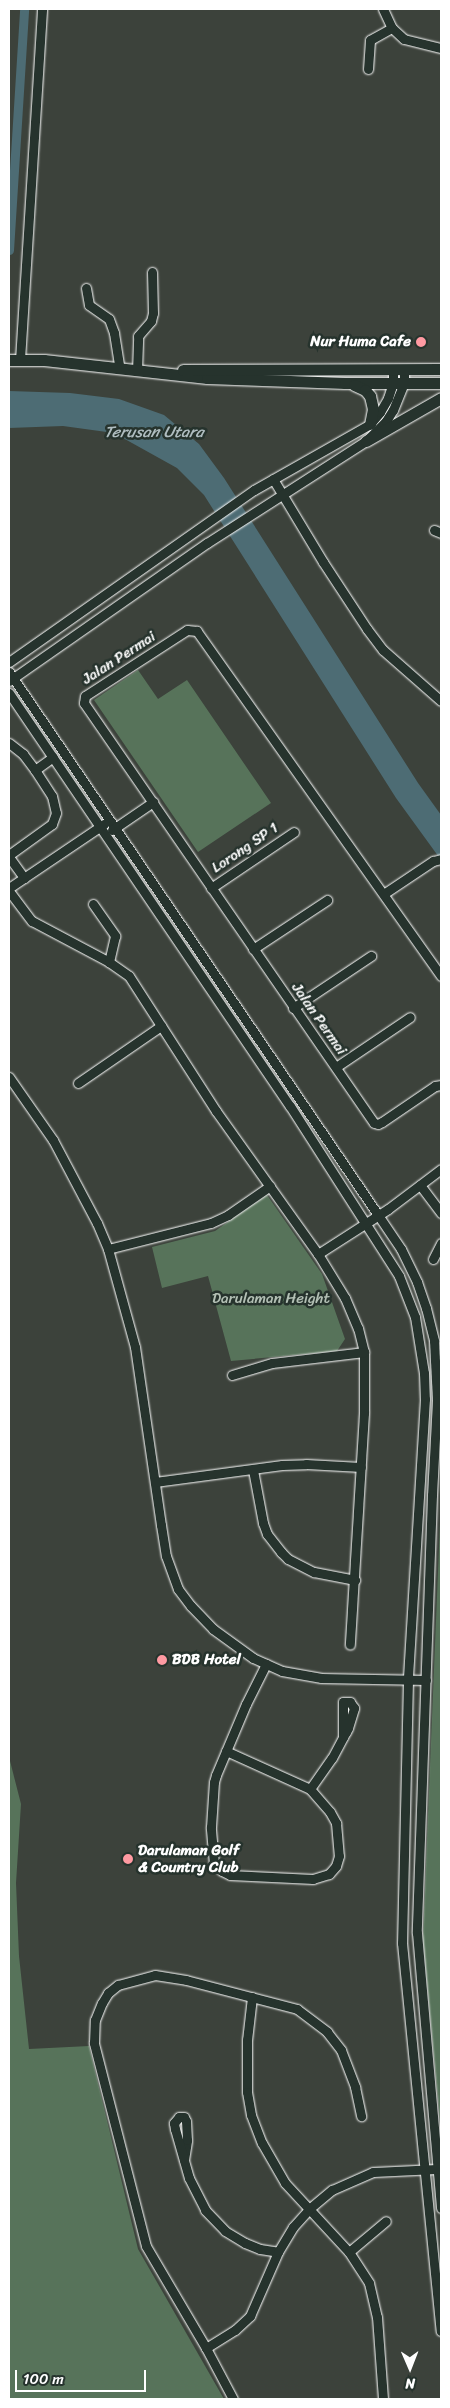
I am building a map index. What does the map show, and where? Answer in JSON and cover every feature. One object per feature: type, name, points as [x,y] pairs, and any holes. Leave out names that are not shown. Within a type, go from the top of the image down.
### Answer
[{"type":"main road","points":[[15,360],[44,360],[207,378],[345,383],[441,383]]},
{"type":"main road","points":[[150,372],[208,368],[441,369]]},
{"type":"main road","points":[[345,383],[358,386],[370,396],[373,409],[370,424]]},
{"type":"main road","points":[[366,441],[441,398]]},
{"type":"street","points":[[15,360],[42,9]]},
{"type":"street","points":[[384,9],[392,28],[404,39],[441,48]]},
{"type":"street","points":[[368,69],[370,40],[392,28]]},
{"type":"street","points":[[136,371],[138,336],[151,321],[153,313],[152,272]]},
{"type":"street","points":[[86,288],[89,306],[109,319],[114,332],[120,369]]},
{"type":"street","points":[[399,369],[399,383],[394,410],[366,441],[207,542],[10,677],[113,823],[401,1250],[417,1282],[434,1341],[437,1400],[416,1933],[441,2208]]},
{"type":"street","points":[[9,662],[254,490],[370,424],[399,383]]},
{"type":"street","points":[[273,479],[341,592],[367,629],[383,650],[441,701]]},
{"type":"street","name":"Jalan Permai","points":[[441,976],[385,893],[197,631],[193,629],[187,630],[83,700],[293,1008],[374,1123],[382,1122],[435,1086],[441,1085]]},
{"type":"street","points":[[9,693],[290,1106],[398,1276],[411,1309],[420,1345],[425,1400],[408,1680],[402,1943],[423,2170],[441,2331]]},
{"type":"street","points":[[9,706],[22,712]]},
{"type":"street","points":[[9,743],[23,754],[56,804],[54,819],[45,830],[9,856],[24,878]]},
{"type":"street","points":[[35,770],[53,757]]},
{"type":"street","points":[[153,802],[113,823],[10,887],[32,922],[109,962],[129,976],[216,1110],[318,1254],[345,1298],[358,1328],[364,1352],[364,1405],[350,1645]]},
{"type":"street","name":"Lorong SP 1","points":[[211,888],[294,832]]},
{"type":"street","points":[[385,893],[439,859]]},
{"type":"street","points":[[254,949],[327,900]]},
{"type":"street","points":[[93,904],[115,936],[109,962]]},
{"type":"street","points":[[293,1008],[371,956]]},
{"type":"street","points":[[336,1067],[410,1017]]},
{"type":"street","points":[[78,1083],[161,1026]]},
{"type":"street","points":[[9,1077],[53,1140],[94,1216],[108,1249],[135,1347],[166,1556],[178,1589],[214,1630],[253,1658],[266,1664],[301,1676],[426,1680]]},
{"type":"street","points":[[318,1254],[420,1186],[441,1169]]},
{"type":"street","points":[[108,1249],[211,1223],[228,1216],[270,1186]]},
{"type":"street","points":[[420,1186],[441,1212]]},
{"type":"street","points":[[433,1259],[441,1243]]},
{"type":"street","points":[[232,1375],[272,1363],[364,1352]]},
{"type":"street","points":[[155,1482],[306,1464],[361,1467]]},
{"type":"street","points":[[253,1470],[263,1523],[268,1534],[281,1552],[288,1559],[314,1572],[354,1580]]},
{"type":"street","points":[[226,1752],[310,1789],[330,1812],[336,1823],[339,1856],[336,1866],[329,1874],[312,1879],[225,1874],[214,1864],[211,1827],[214,1782],[226,1752],[246,1704],[266,1664]]},
{"type":"street","points":[[310,1789],[343,1738]]},
{"type":"street","points":[[233,2399],[206,2348],[146,2246],[94,2043],[95,2020],[102,2003],[112,1989],[118,1985],[148,1976],[178,1978],[297,2009],[327,2032],[341,2050],[361,2116]]},
{"type":"street","points":[[252,1997],[247,2040],[247,2092],[251,2114],[277,2171],[294,2194],[349,2252],[364,2272],[373,2296],[380,2344],[383,2399]]},
{"type":"street","points":[[184,2160],[199,2202],[220,2226],[253,2247],[278,2252]]},
{"type":"street","points":[[206,2348],[235,2330],[250,2316],[278,2252],[298,2220],[332,2190],[365,2174],[383,2170],[437,2168]]},
{"type":"street","points":[[349,2252],[386,2222]]},
{"type":"green space","points":[[138,670],[158,699],[187,680],[271,803],[198,852],[94,700]]},
{"type":"green space","name":"Darulaman Height","points":[[267,1195],[322,1274],[345,1339],[337,1351],[231,1361],[208,1276],[162,1288],[152,1247],[215,1231]]},
{"type":"green space","points":[[441,1498],[441,2132],[423,1939]]},
{"type":"green space","points":[[9,1757],[21,1804],[16,1883],[19,1956],[29,2049],[89,2046],[138,2249],[224,2399],[9,2399]]},
{"type":"water","name":"Terusan Utara","points":[[9,391],[70,393],[119,399],[164,415],[199,444],[224,478],[418,783],[441,815],[441,860],[396,798],[204,495],[177,468],[114,433],[63,426],[9,428]]},
{"type":"waterway","points":[[9,250],[24,9]]},
{"type":"place","name":"Nur Huma Cafe","points":[[421,342]]},
{"type":"place","name":"BDB Hotel","points":[[162,1660]]},
{"type":"place","name":"Darulaman Golf & Country Club","points":[[128,1859]]}]
